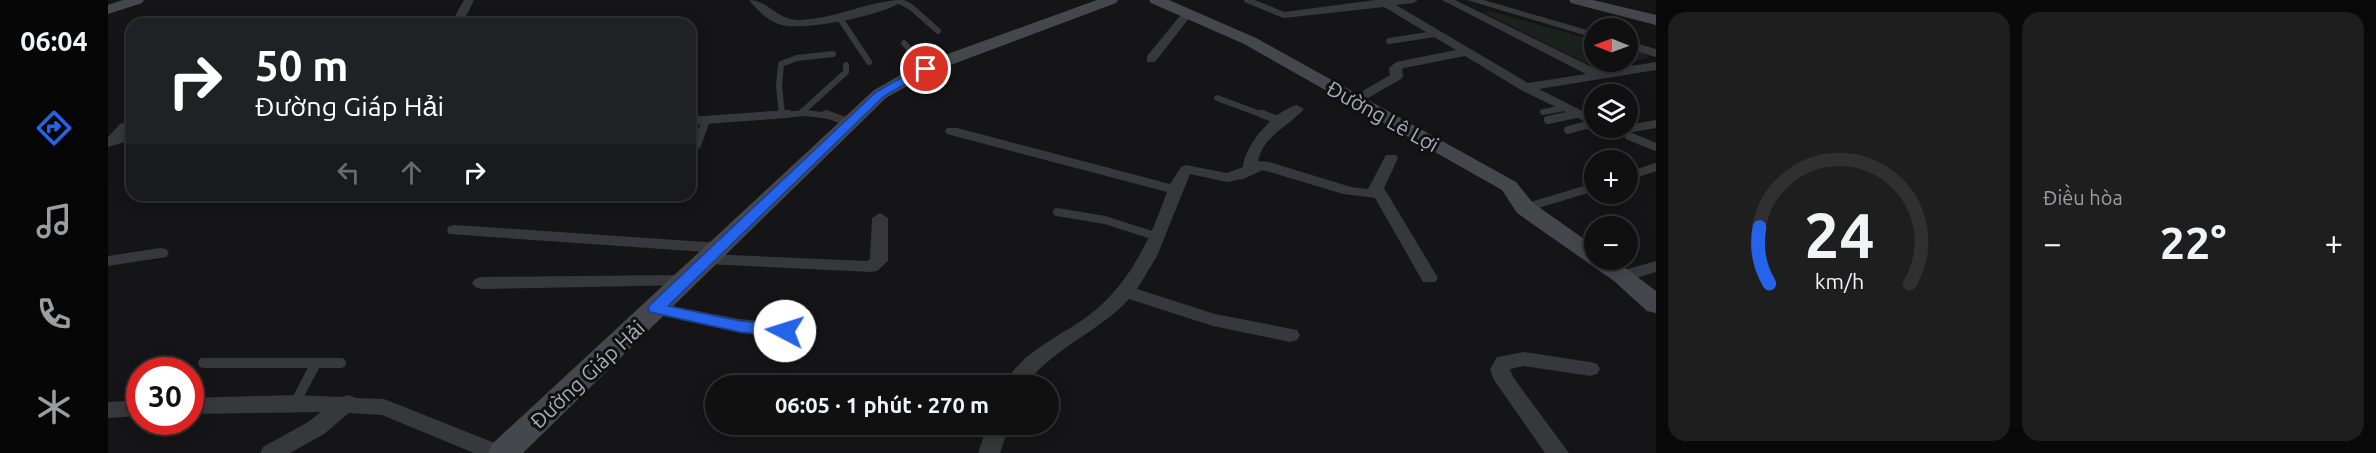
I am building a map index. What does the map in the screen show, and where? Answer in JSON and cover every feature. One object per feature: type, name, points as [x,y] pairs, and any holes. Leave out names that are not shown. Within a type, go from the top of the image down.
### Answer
[{"type":"street","points":[[108,3],[117,0]]},
{"type":"street","points":[[108,10],[138,0]]},
{"type":"street","points":[[460,18],[469,0]]},
{"type":"street","points":[[754,0],[772,16],[789,23],[839,18],[899,0]]},
{"type":"street","name":"Đường Giáp Hải","points":[[503,453],[880,94],[926,69],[1111,0]]},
{"type":"street","name":"Đường Lê Lợi","points":[[1158,0],[1250,41],[1509,186],[1525,208],[1584,249]]},
{"type":"street","points":[[1284,15],[1413,0]]},
{"type":"street","points":[[1447,0],[1596,74]]},
{"type":"street","points":[[1472,0],[1584,32]]},
{"type":"street","points":[[1576,0],[1656,20]]},
{"type":"street","points":[[1382,2],[1526,87],[1584,117]]},
{"type":"street","points":[[1151,59],[1188,13]]},
{"type":"street","points":[[1638,48],[1656,53]]},
{"type":"street","points":[[1356,100],[1397,76],[1395,68],[1400,65],[1465,52]]},
{"type":"street","points":[[1526,87],[1596,74],[1652,69]]},
{"type":"street","points":[[1250,168],[1256,145],[1281,121],[1297,110]]},
{"type":"street","points":[[1638,126],[1656,124]]},
{"type":"street","points":[[112,140],[126,126]]},
{"type":"street","points":[[952,131],[1176,190]]},
{"type":"street","points":[[1021,375],[1049,347],[1095,320],[1127,292],[1159,238],[1176,190],[1186,170],[1230,177],[1258,165],[1271,166],[1363,194],[1373,194],[1391,158]]},
{"type":"street","points":[[1377,189],[1429,278]]},
{"type":"street","points":[[455,230],[871,267],[879,261],[880,218]]},
{"type":"street","points":[[108,261],[160,253]]},
{"type":"street","points":[[1623,276],[1656,266]]},
{"type":"street","points":[[1614,270],[1656,305]]},
{"type":"street","points":[[481,283],[684,281]]},
{"type":"street","points":[[1127,292],[1212,320],[1290,334]]},
{"type":"street","points":[[656,309],[740,326],[803,332]]},
{"type":"street","points":[[1558,453],[1504,380],[1500,369],[1504,362],[1524,359],[1590,369]]},
{"type":"street","points":[[277,451],[316,428],[348,403]]},
{"type":"street","points":[[204,406],[348,403],[384,407],[497,453]]},
{"type":"street","points":[[108,410],[126,409]]},
{"type":"street","points":[[988,453],[995,435]]},
{"type":"lane","points":[[899,0],[911,7],[938,31]]},
{"type":"lane","points":[[1246,0],[1284,15]]},
{"type":"lane","points":[[839,18],[869,62]]},
{"type":"lane","points":[[1389,41],[1436,34]]},
{"type":"lane","points":[[904,43],[926,69]]},
{"type":"lane","points":[[782,114],[779,86],[782,64],[796,58],[833,54]]},
{"type":"lane","points":[[800,113],[846,72],[846,65]]},
{"type":"lane","points":[[1217,98],[1281,121]]},
{"type":"lane","points":[[1543,112],[1570,111]]},
{"type":"lane","points":[[1548,120],[1570,111]]},
{"type":"lane","points":[[696,121],[800,113],[825,114],[851,123]]},
{"type":"lane","points":[[697,145],[706,120]]},
{"type":"lane","points":[[1568,130],[1584,125]]},
{"type":"lane","points":[[1634,138],[1656,147]]},
{"type":"lane","points":[[1638,172],[1656,166]]},
{"type":"lane","points":[[1525,208],[1584,190]]},
{"type":"lane","points":[[1057,212],[1105,220],[1159,238]]},
{"type":"lane","points":[[204,363],[341,363]]},
{"type":"lane","points":[[295,403],[316,363]]},
{"type":"shaded area","points":[[1490,11],[1584,37],[1584,62],[1485,13]]},
{"type":"shaded area","points":[[1638,52],[1643,53],[1649,58],[1638,60]]},
{"type":"route","points":[[785,331],[698,319],[656,309],[880,94],[926,69]]}]
